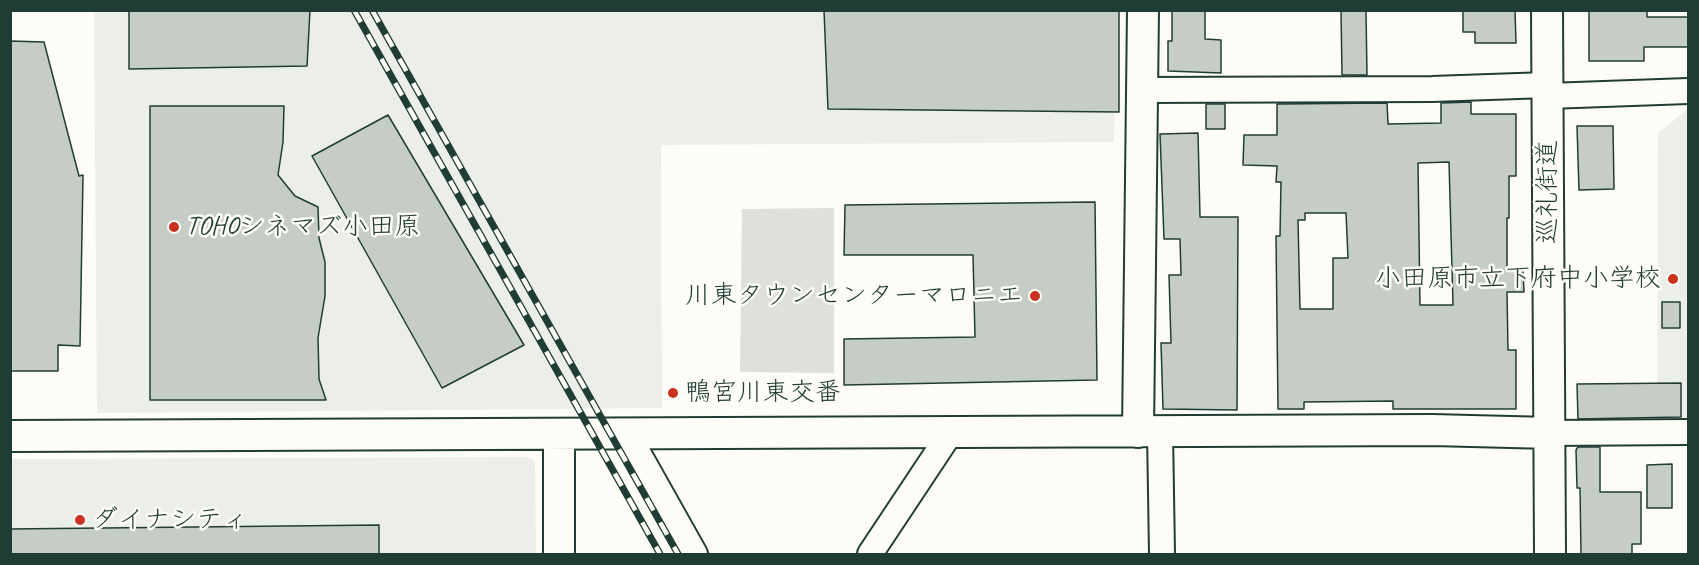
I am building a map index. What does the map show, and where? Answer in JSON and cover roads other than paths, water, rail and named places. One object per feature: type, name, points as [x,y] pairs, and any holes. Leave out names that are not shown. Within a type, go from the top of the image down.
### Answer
[{"type":"street","points":[[1143,10],[1142,90],[1149,432],[1162,555]]},
{"type":"street","name":"巡礼街道","points":[[1547,10],[1551,555]]},
{"type":"street","points":[[1142,90],[1689,91]]},
{"type":"street","points":[[10,436],[1432,430],[1550,433],[1689,432]]},
{"type":"street","points":[[870,555],[951,432]]},
{"type":"street","points":[[559,434],[559,555]]},
{"type":"street","points":[[627,434],[695,555]]},
{"type":"railway","points":[[354,10],[660,554]]},
{"type":"railway","points":[[372,10],[678,554]]},
{"type":"place","name":"TOHOシネマズ小田原","points":[[174,227]]},
{"type":"place","name":"小田原市立下府中小学校","points":[[1673,279]]},
{"type":"place","name":"川東タウンセンターマロニエ","points":[[1035,296]]},
{"type":"place","name":"鴨宮川東交番","points":[[673,393]]},
{"type":"place","name":"ダイナシティ","points":[[80,520]]}]
